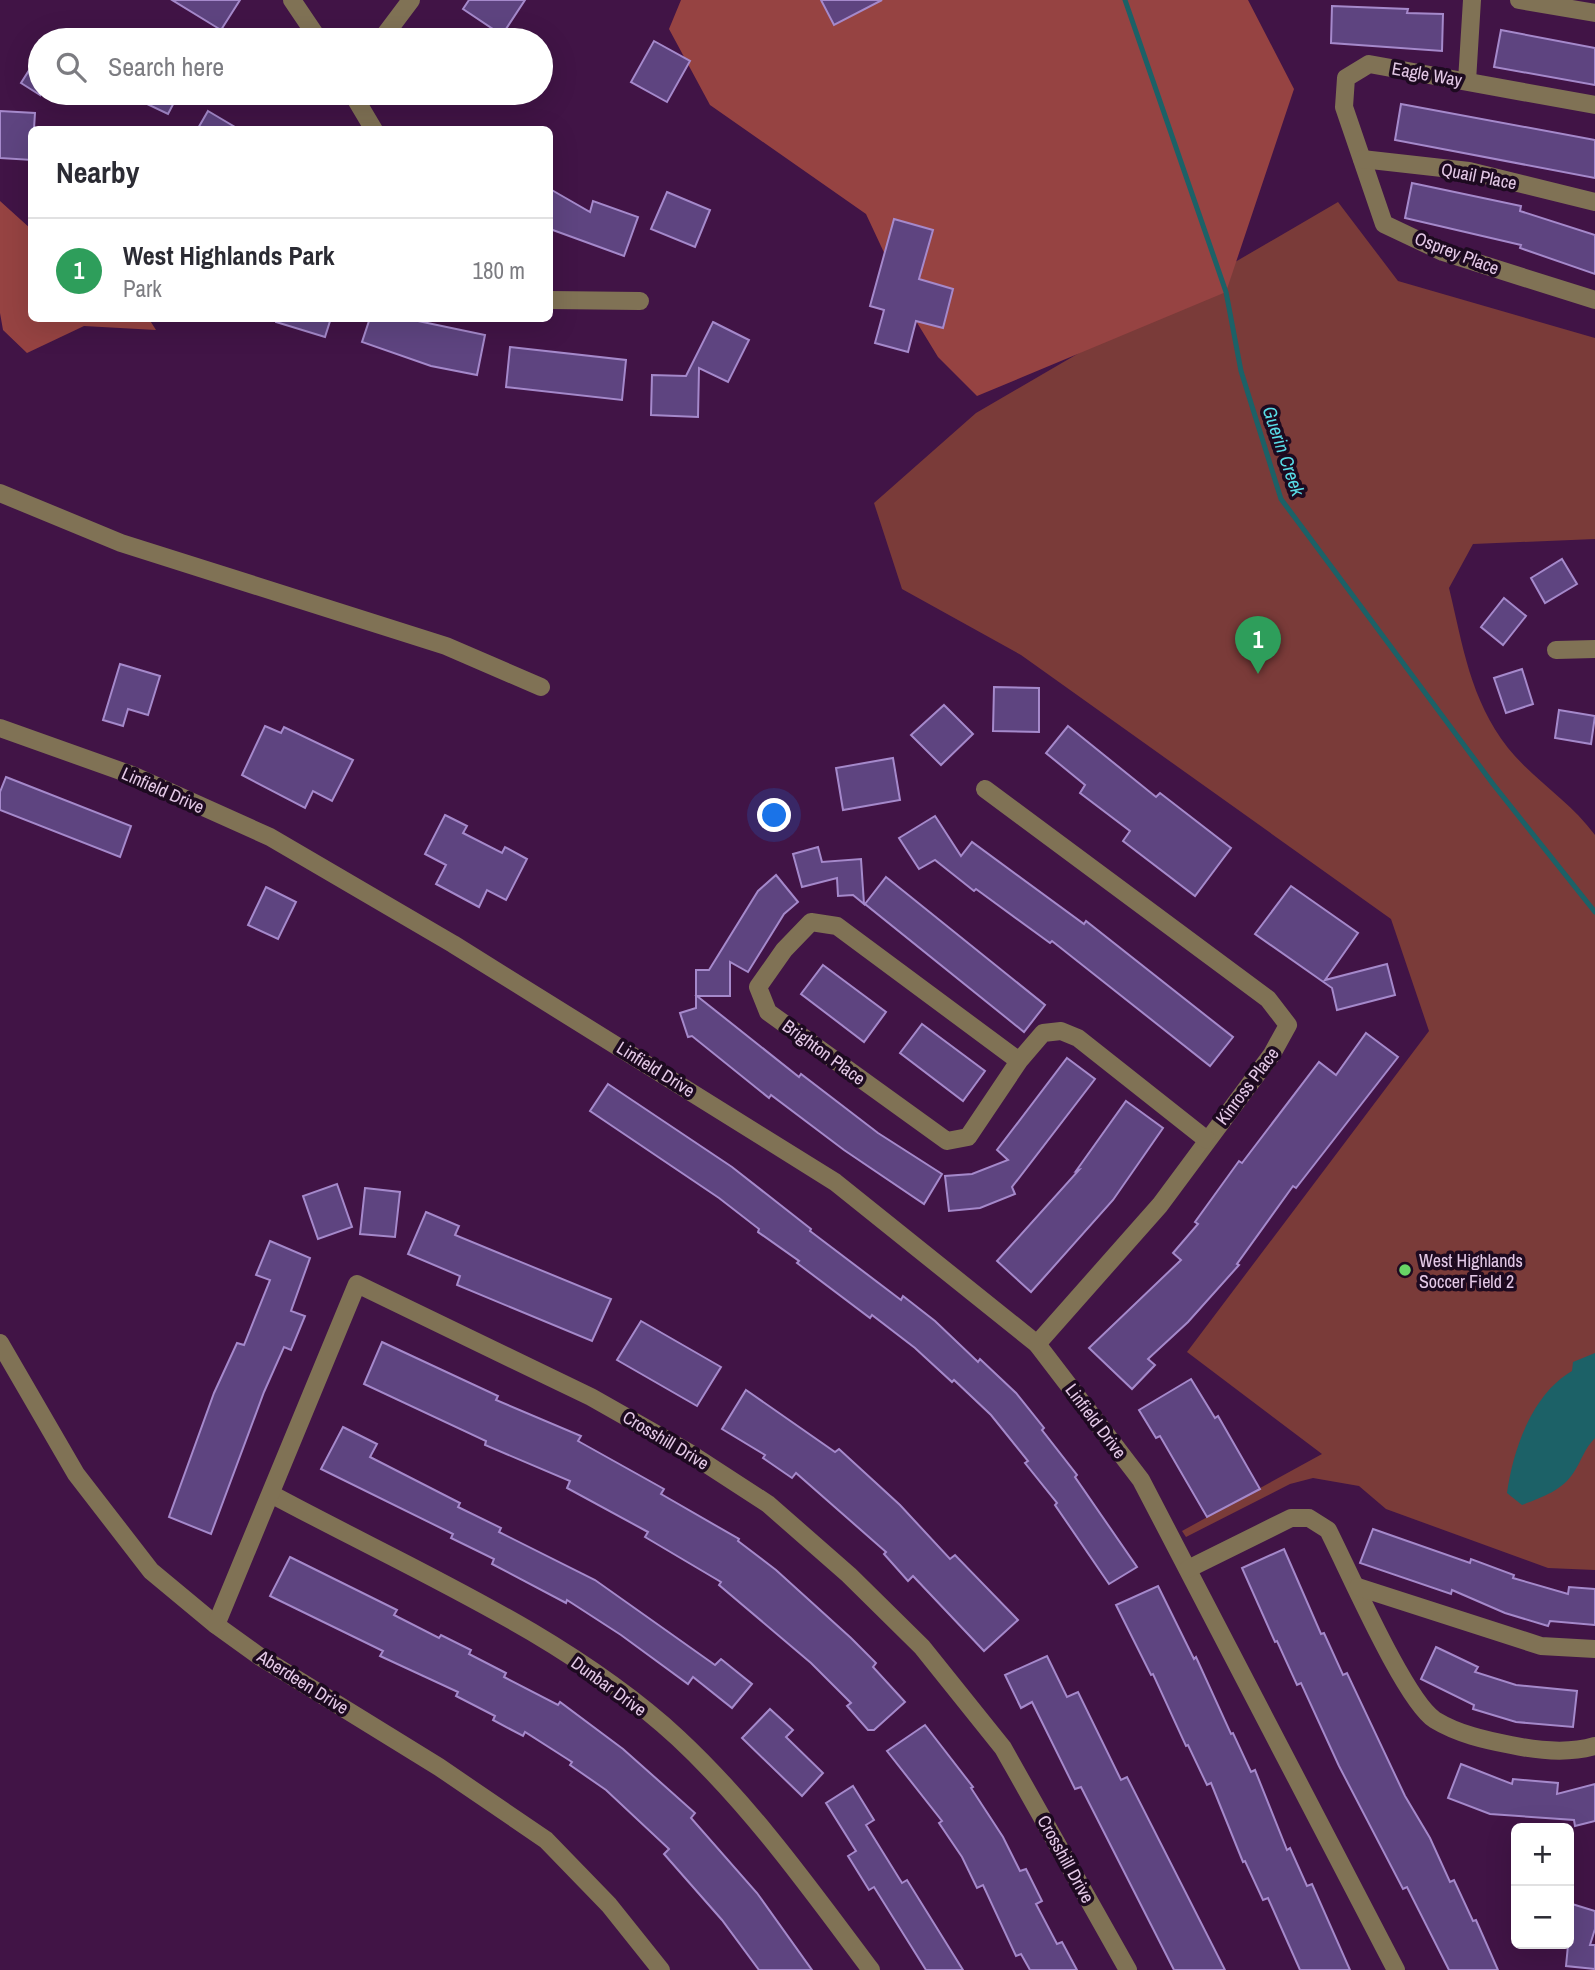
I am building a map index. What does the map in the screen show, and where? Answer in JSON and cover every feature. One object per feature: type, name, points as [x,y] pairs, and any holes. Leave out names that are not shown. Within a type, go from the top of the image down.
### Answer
[{"type":"street","points":[[292,0],[311,28]]},
{"type":"street","points":[[391,28],[411,0]]},
{"type":"street","points":[[1467,81],[1472,0]]},
{"type":"street","points":[[1519,0],[1595,13]]},
{"type":"street","name":"Eagle Way","points":[[1362,159],[1345,107],[1346,78],[1369,64],[1595,105]]},
{"type":"street","points":[[359,105],[372,126]]},
{"type":"street","name":"Quail Place","points":[[1362,159],[1469,171],[1595,202]]},
{"type":"street","name":"Osprey Place","points":[[1362,159],[1384,224],[1443,252],[1595,300]]},
{"type":"street","points":[[553,300],[640,301]]},
{"type":"street","points":[[0,493],[121,543],[446,646],[541,687]]},
{"type":"street","points":[[1556,650],[1595,649]]},
{"type":"street","name":"Linfield Drive","points":[[0,728],[132,775],[270,837],[453,944],[835,1182],[1037,1344],[1141,1480],[1396,1970]]},
{"type":"street","name":"Kinross Place","points":[[985,789],[1268,999],[1288,1025],[1272,1054],[1160,1205],[1037,1344]]},
{"type":"street","name":"Brighton Place","points":[[1019,1062],[837,926],[811,922],[784,950],[758,987],[768,1012],[947,1141],[968,1137],[1019,1062],[1043,1033],[1062,1031],[1207,1140]]},
{"type":"street","name":"Crosshill Drive","points":[[216,1625],[357,1284],[591,1397],[688,1452],[768,1504],[849,1575],[922,1647],[1003,1748],[1128,1970]]},
{"type":"street","name":"Aberdeen Drive","points":[[0,1343],[76,1475],[151,1570],[216,1625],[439,1767],[546,1840],[608,1905],[661,1970]]},
{"type":"street","name":"Dunbar Drive","points":[[271,1494],[542,1639],[610,1683],[679,1739],[776,1844],[871,1970]]},
{"type":"street","points":[[1188,1569],[1291,1518],[1309,1518],[1328,1530],[1406,1688],[1433,1719],[1476,1738],[1528,1749],[1576,1752],[1595,1746]]},
{"type":"street","points":[[1358,1587],[1541,1646],[1595,1649]]},
{"type":"shaded area","points":[[681,0],[1248,0],[1294,89],[1226,292],[977,396],[938,357],[916,321],[866,214],[710,105],[669,29]]},
{"type":"shaded area","points":[[0,201],[28,226],[28,322],[151,322],[156,330],[84,326],[27,353],[3,330],[0,313]]},
{"type":"shaded area","points":[[1338,202],[1398,281],[1595,338],[1595,539],[1473,544],[1449,588],[1476,691],[1495,729],[1518,760],[1575,812],[1595,835],[1595,1570],[1548,1568],[1386,1509],[1359,1486],[1313,1478],[1290,1484],[1186,1537],[1182,1531],[1322,1454],[1187,1352],[1429,1031],[1391,919],[1021,655],[902,589],[874,503],[976,413]]},
{"type":"shaded area","points":[[1595,1353],[1595,1438],[1564,1484],[1551,1493],[1522,1505],[1507,1493],[1514,1459],[1535,1408],[1558,1381],[1572,1371],[1573,1362]]},
{"type":"building","points":[[172,0],[240,0],[222,28],[218,28]]},
{"type":"building","points":[[469,0],[525,0],[507,28],[492,28],[463,9]]},
{"type":"building","points":[[821,0],[882,0],[834,25]]},
{"type":"building","points":[[1332,6],[1408,9],[1407,13],[1443,14],[1442,51],[1331,43]]},
{"type":"building","points":[[1501,30],[1595,48],[1595,85],[1494,67]]},
{"type":"building","points":[[654,41],[690,61],[667,102],[631,82]]},
{"type":"building","points":[[28,72],[28,87],[21,83]]},
{"type":"building","points":[[1401,104],[1595,140],[1595,178],[1395,140]]},
{"type":"building","points":[[149,105],[173,105],[168,114]]},
{"type":"building","points":[[0,111],[35,113],[34,126],[28,126],[28,160],[0,158]]},
{"type":"building","points":[[208,111],[233,126],[199,126]]},
{"type":"building","points":[[1412,183],[1521,206],[1520,211],[1595,235],[1595,274],[1520,248],[1521,245],[1405,218]]},
{"type":"building","points":[[553,191],[590,212],[593,201],[638,217],[624,256],[553,230]]},
{"type":"building","points":[[667,192],[710,210],[695,247],[651,229]]},
{"type":"building","points":[[894,219],[933,230],[919,279],[953,289],[943,328],[916,321],[908,352],[875,343],[884,310],[870,306]]},
{"type":"building","points":[[276,322],[330,322],[325,337]]},
{"type":"building","points":[[369,322],[423,322],[485,335],[477,375],[431,366],[362,342]]},
{"type":"building","points":[[713,322],[749,340],[728,382],[699,368],[698,417],[651,415],[652,375],[686,376]]},
{"type":"building","points":[[510,347],[626,360],[622,400],[506,387]]},
{"type":"building","points":[[1562,559],[1577,584],[1545,603],[1531,578]]},
{"type":"building","points":[[1504,598],[1526,616],[1503,645],[1481,627]]},
{"type":"building","points":[[120,664],[160,676],[148,715],[128,709],[123,726],[103,720]]},
{"type":"building","points":[[1522,669],[1533,704],[1506,713],[1494,678]]},
{"type":"building","points":[[994,687],[1039,688],[1039,732],[993,731]]},
{"type":"building","points":[[944,705],[973,734],[941,765],[911,735]]},
{"type":"building","points":[[1559,710],[1595,716],[1591,744],[1555,738]]},
{"type":"building","points":[[265,726],[281,733],[284,727],[353,760],[332,801],[313,791],[305,808],[242,775]]},
{"type":"building","points":[[1068,726],[1156,797],[1160,793],[1231,848],[1195,896],[1123,841],[1130,831],[1080,793],[1085,785],[1046,753]]},
{"type":"building","points":[[893,758],[900,800],[843,810],[836,768]]},
{"type":"building","points":[[6,777],[131,826],[120,857],[0,810],[0,792]]},
{"type":"building","points":[[445,815],[467,826],[463,833],[502,853],[505,847],[527,859],[506,900],[487,890],[479,907],[436,884],[446,865],[425,854]]},
{"type":"building","points":[[935,816],[961,856],[972,842],[1084,924],[1086,921],[1233,1037],[1210,1066],[1052,941],[1050,943],[976,889],[974,891],[935,860],[919,869],[899,838]]},
{"type":"building","points":[[818,847],[822,862],[861,859],[864,904],[853,895],[838,896],[837,878],[802,887],[793,854]]},
{"type":"building","points":[[776,875],[798,902],[784,914],[748,972],[730,962],[730,996],[697,996],[799,1077],[801,1074],[878,1133],[942,1174],[924,1204],[844,1150],[771,1095],[769,1098],[692,1036],[688,1037],[680,1013],[696,1008],[696,970],[709,970],[758,891]]},
{"type":"building","points":[[886,877],[1045,1005],[1024,1032],[865,904]]},
{"type":"building","points":[[1291,886],[1358,933],[1325,980],[1387,964],[1395,995],[1337,1010],[1332,988],[1255,934]]},
{"type":"building","points":[[266,887],[296,902],[278,939],[248,925]]},
{"type":"building","points":[[823,965],[886,1012],[864,1042],[801,994]]},
{"type":"building","points":[[922,1024],[985,1071],[963,1101],[900,1053]]},
{"type":"building","points":[[1366,1033],[1398,1057],[1296,1188],[1293,1186],[1237,1264],[1239,1265],[1188,1322],[1148,1359],[1155,1365],[1132,1389],[1089,1348],[1181,1260],[1173,1253],[1198,1224],[1195,1222],[1239,1161],[1242,1163],[1319,1062],[1336,1075]]},
{"type":"building","points":[[1067,1058],[1095,1079],[1012,1187],[1015,1194],[980,1208],[949,1211],[945,1176],[972,1174],[1008,1160],[997,1150]]},
{"type":"building","points":[[608,1084],[732,1167],[811,1229],[810,1231],[901,1300],[903,1296],[935,1321],[978,1362],[980,1359],[1016,1393],[1044,1428],[1042,1430],[1077,1475],[1075,1477],[1137,1567],[1109,1584],[1055,1505],[1057,1503],[1025,1463],[1028,1461],[991,1415],[954,1380],[952,1382],[915,1348],[872,1315],[870,1318],[797,1263],[799,1261],[758,1232],[759,1229],[719,1198],[590,1111]]},
{"type":"building","points":[[1126,1101],[1163,1128],[1113,1200],[1031,1292],[997,1261],[1079,1170],[1076,1171]]},
{"type":"building","points":[[337,1184],[352,1227],[318,1239],[303,1196]]},
{"type":"building","points":[[365,1188],[400,1192],[395,1237],[360,1234]]},
{"type":"building","points":[[426,1212],[459,1226],[455,1235],[611,1299],[592,1341],[457,1285],[460,1276],[408,1254]]},
{"type":"building","points":[[270,1241],[310,1258],[291,1311],[305,1316],[291,1350],[284,1347],[264,1392],[211,1534],[169,1517],[214,1393],[237,1343],[244,1345],[270,1280],[256,1275]]},
{"type":"building","points":[[641,1321],[721,1367],[697,1406],[617,1360]]},
{"type":"building","points":[[382,1342],[498,1396],[496,1400],[581,1436],[578,1441],[664,1489],[661,1494],[739,1539],[738,1541],[776,1570],[851,1638],[876,1663],[873,1667],[905,1702],[874,1730],[868,1730],[847,1706],[851,1703],[811,1663],[719,1585],[721,1582],[645,1537],[648,1532],[567,1488],[570,1481],[485,1445],[486,1441],[364,1384]]},
{"type":"building","points":[[1191,1379],[1215,1418],[1218,1416],[1260,1489],[1207,1517],[1160,1436],[1156,1438],[1139,1410]]},
{"type":"building","points":[[746,1390],[835,1452],[839,1449],[900,1505],[950,1559],[955,1555],[1018,1620],[984,1651],[913,1576],[908,1581],[884,1554],[886,1552],[796,1473],[792,1478],[763,1458],[765,1455],[722,1429]]},
{"type":"building","points":[[343,1427],[377,1444],[370,1457],[460,1503],[458,1507],[501,1528],[499,1532],[595,1580],[715,1665],[721,1659],[752,1684],[732,1708],[693,1677],[688,1684],[567,1600],[566,1603],[492,1564],[494,1559],[451,1538],[453,1534],[321,1469]]},
{"type":"building","points":[[1373,1529],[1470,1563],[1471,1559],[1514,1575],[1513,1578],[1568,1594],[1569,1587],[1595,1589],[1595,1625],[1550,1621],[1548,1626],[1505,1613],[1452,1590],[1451,1594],[1360,1563]]},
{"type":"building","points":[[1284,1549],[1321,1634],[1324,1633],[1343,1675],[1347,1673],[1405,1796],[1430,1838],[1450,1882],[1454,1880],[1473,1921],[1476,1920],[1498,1970],[1449,1970],[1407,1887],[1403,1889],[1339,1766],[1301,1683],[1297,1685],[1277,1641],[1275,1642],[1242,1568]]},
{"type":"building","points":[[290,1557],[397,1610],[394,1615],[439,1638],[441,1635],[471,1650],[469,1654],[506,1673],[504,1677],[558,1705],[560,1702],[623,1749],[695,1813],[691,1818],[757,1893],[812,1970],[759,1970],[722,1920],[664,1854],[669,1849],[606,1790],[570,1765],[572,1762],[525,1732],[523,1736],[493,1720],[495,1716],[456,1696],[458,1692],[380,1656],[383,1651],[270,1596]]},
{"type":"building","points":[[1158,1586],[1194,1659],[1196,1657],[1251,1772],[1255,1770],[1287,1850],[1290,1848],[1307,1886],[1312,1884],[1350,1970],[1300,1970],[1268,1898],[1263,1900],[1245,1861],[1243,1862],[1211,1783],[1207,1785],[1188,1745],[1186,1746],[1153,1674],[1151,1675],[1116,1605]]},
{"type":"building","points":[[1436,1647],[1478,1667],[1475,1672],[1516,1685],[1577,1691],[1573,1727],[1516,1722],[1473,1709],[1474,1705],[1421,1679]]},
{"type":"building","points":[[1047,1656],[1067,1697],[1078,1692],[1121,1780],[1127,1777],[1225,1970],[1174,1970],[1081,1787],[1075,1789],[1032,1702],[1021,1708],[1005,1675]]},
{"type":"building","points":[[770,1709],[793,1730],[786,1737],[823,1773],[802,1796],[742,1738]]},
{"type":"building","points":[[925,1725],[973,1787],[971,1788],[1003,1837],[1020,1871],[1026,1869],[1042,1901],[1036,1904],[1057,1944],[1062,1942],[1077,1970],[1030,1970],[1021,1954],[1016,1956],[983,1885],[977,1888],[962,1857],[939,1823],[942,1821],[887,1751]]},
{"type":"building","points":[[1461,1764],[1512,1784],[1513,1779],[1558,1783],[1557,1794],[1595,1784],[1595,1821],[1575,1826],[1574,1820],[1490,1814],[1448,1798]]},
{"type":"building","points":[[853,1786],[874,1820],[866,1825],[902,1883],[907,1880],[963,1970],[926,1970],[874,1887],[869,1890],[848,1856],[856,1851],[826,1803]]},
{"type":"building","points":[[1574,1905],[1595,1911],[1595,1929],[1590,1945],[1595,1945],[1595,1969],[1566,1966],[1568,1949],[1574,1949]]},
{"type":"waterway","name":"Guerin Creek","points":[[1125,0],[1226,292],[1241,371],[1281,499],[1493,784],[1595,912]]},
{"type":"place","name":"West Highlands Park","points":[[1258,674]]},
{"type":"place","name":"West Highlands Soccer Field 2","points":[[1405,1270]]}]
